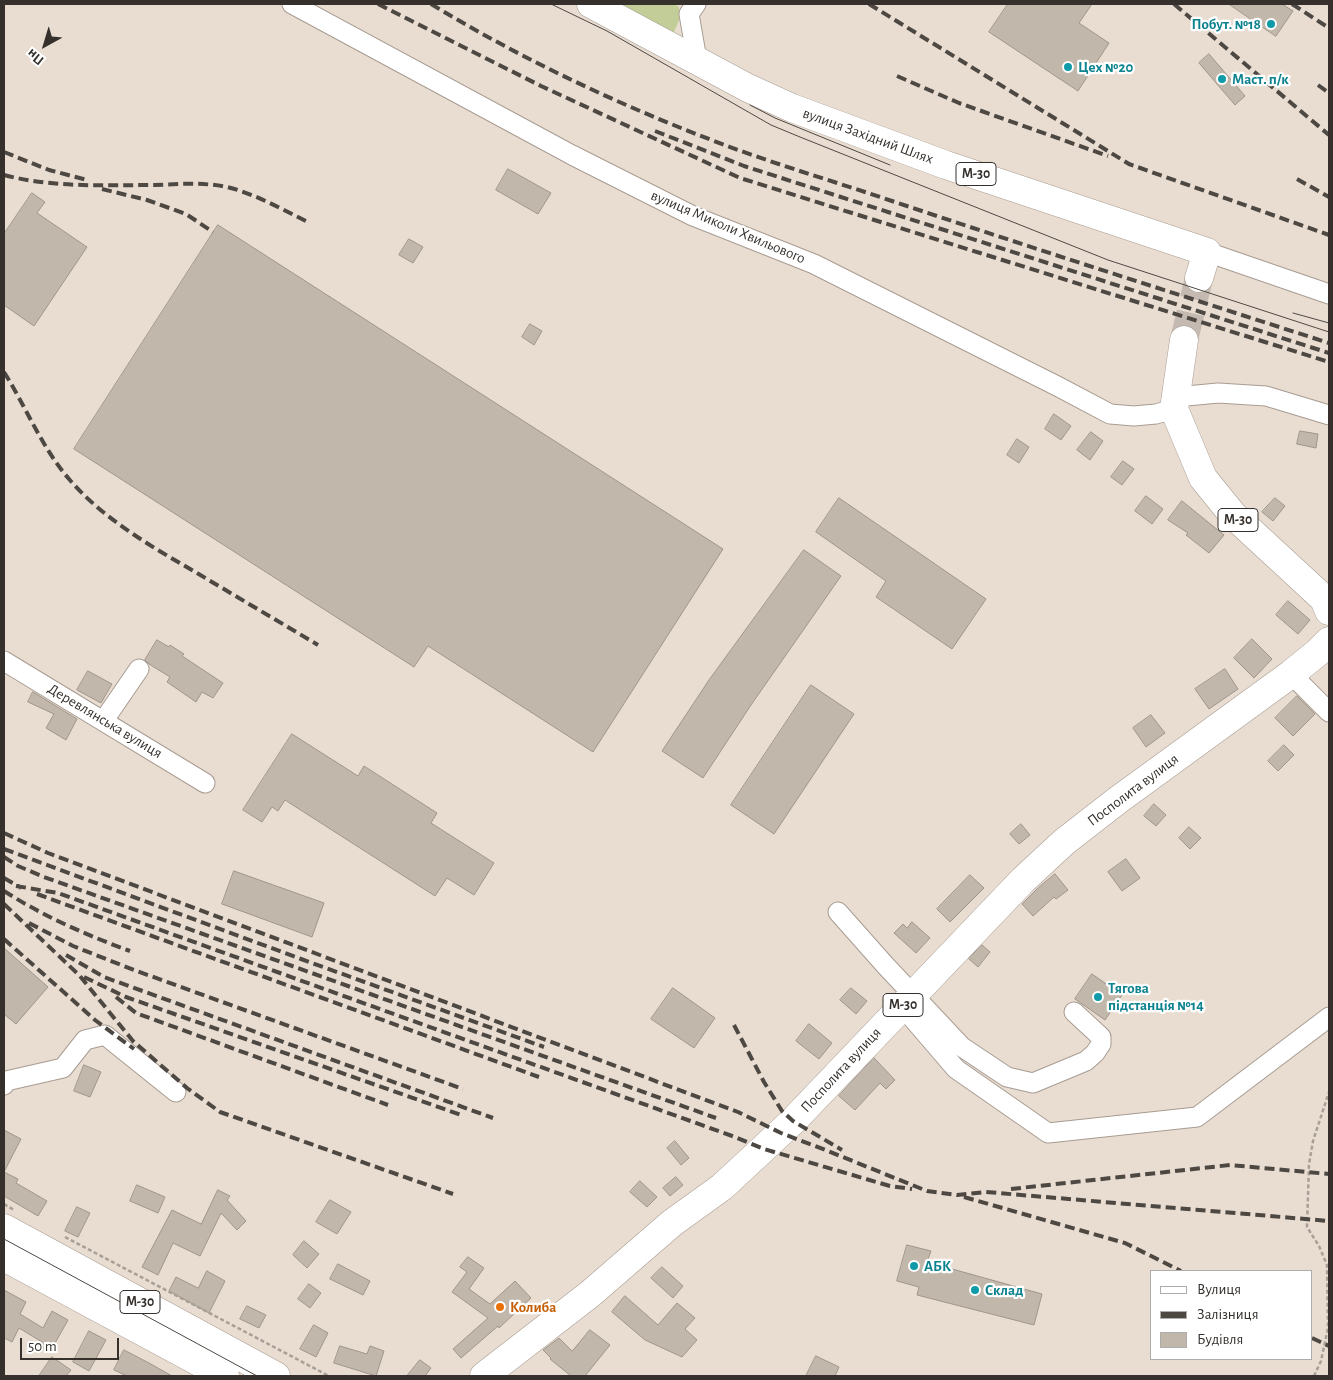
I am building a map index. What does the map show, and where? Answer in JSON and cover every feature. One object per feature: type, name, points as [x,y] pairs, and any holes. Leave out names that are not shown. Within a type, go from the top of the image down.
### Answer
[{"type":"highway","name":"вулиця Західний Шлях","points":[[591,4],[748,88],[792,108],[946,164],[1207,252]]},
{"type":"highway","points":[[1199,278],[1207,252]]},
{"type":"highway","points":[[1175,403],[1184,340]]},
{"type":"highway","name":"М-30","points":[[1175,403],[1203,478],[1233,515],[1324,599],[1329,611]]},
{"type":"highway","name":"Посполита вулиця","points":[[484,1376],[590,1294],[672,1224],[750,1162],[793,1121],[1023,880],[1064,842],[1118,800],[1291,674],[1329,641]]},
{"type":"highway","name":"М-30","points":[[13,1221],[276,1376]]},
{"type":"highway","name":"М-30","points":[[4,1257],[224,1376]]},
{"type":"street","name":"вулиця Миколи Хвильового","points":[[292,4],[581,160],[693,216],[814,264],[1110,414],[1134,416],[1156,414],[1175,403],[1218,393],[1266,396],[1329,415]]},
{"type":"street","points":[[696,4],[689,14],[697,60]]},
{"type":"street","name":"вулиця Західний Шлях","points":[[1207,252],[1329,294]]},
{"type":"street","name":"Деревлянська вулиця","points":[[4,661],[205,783]]},
{"type":"street","points":[[104,720],[139,669]]},
{"type":"street","points":[[1291,674],[1329,712]]},
{"type":"street","points":[[838,912],[885,965],[956,1069],[1048,1133],[1197,1117],[1329,1017]]},
{"type":"street","points":[[908,1000],[962,1047],[1007,1077],[1033,1083],[1086,1061],[1101,1044],[1101,1037],[1074,1012]]},
{"type":"street","points":[[4,1085],[6,1081],[63,1068],[85,1040],[104,1035],[176,1092]]},
{"type":"path","points":[[1314,1376],[1321,1360],[1328,1328],[1327,1264],[1319,1246],[1307,1227],[1309,1164],[1313,1141],[1329,1092]]},
{"type":"path","points":[[4,1204],[13,1221]]},
{"type":"path","points":[[63,1235],[329,1376]]},
{"type":"green space","points":[[616,4],[674,4],[679,7],[680,18],[674,32],[668,33]]},
{"type":"building","name":"Цех №20","points":[[1008,4],[1092,4],[1079,23],[1109,43],[1078,91],[989,32]]},
{"type":"building","name":"Побут. №18","points":[[1229,4],[1282,4],[1293,11],[1276,36]]},
{"type":"building","name":"Маст. п/к","points":[[1209,54],[1245,96],[1235,105],[1199,63]]},
{"type":"building","points":[[508,169],[551,193],[538,214],[496,190]]},
{"type":"building","points":[[32,193],[45,202],[37,213],[87,247],[34,326],[4,305],[4,234]]},
{"type":"building","points":[[218,225],[723,549],[593,752],[428,646],[414,667],[74,449]]},
{"type":"building","points":[[409,239],[423,247],[413,263],[399,255]]},
{"type":"building","points":[[530,324],[542,331],[534,345],[522,337]]},
{"type":"building","points":[[1054,414],[1071,426],[1061,440],[1045,429]]},
{"type":"building","points":[[1300,431],[1318,434],[1316,448],[1297,444]]},
{"type":"building","points":[[1091,432],[1103,441],[1090,460],[1077,450]]},
{"type":"building","points":[[1017,439],[1029,447],[1019,463],[1007,455]]},
{"type":"building","points":[[1123,461],[1134,469],[1122,485],[1111,477]]},
{"type":"building","points":[[1146,496],[1163,509],[1152,524],[1135,511]]},
{"type":"building","points":[[839,498],[986,599],[952,649],[876,597],[886,581],[816,532]]},
{"type":"building","points":[[1275,498],[1285,506],[1273,521],[1262,512]]},
{"type":"building","points":[[1182,501],[1224,535],[1209,553],[1186,535],[1188,533],[1168,520]]},
{"type":"building","points":[[804,550],[841,576],[751,705],[703,778],[662,751],[709,680]]},
{"type":"building","points":[[1288,601],[1310,620],[1298,634],[1276,615]]},
{"type":"building","points":[[1252,639],[1272,659],[1254,678],[1234,658]]},
{"type":"building","points":[[157,640],[169,647],[170,645],[184,654],[182,656],[223,683],[213,698],[202,692],[196,702],[167,682],[170,677],[145,660]]},
{"type":"building","points":[[1225,669],[1238,689],[1209,709],[1195,689]]},
{"type":"building","points":[[88,671],[112,684],[101,703],[77,690]]},
{"type":"building","points":[[811,685],[854,714],[774,834],[731,805]]},
{"type":"building","points":[[33,692],[77,719],[66,740],[46,728],[54,714],[28,702]]},
{"type":"building","points":[[1297,696],[1315,714],[1293,736],[1275,718]]},
{"type":"building","points":[[1151,715],[1165,733],[1146,747],[1133,728]]},
{"type":"building","points":[[292,734],[358,776],[364,766],[437,813],[431,823],[494,863],[474,895],[447,878],[435,896],[285,800],[278,811],[272,807],[262,822],[243,810]]},
{"type":"building","points":[[1284,745],[1294,755],[1278,771],[1268,761]]},
{"type":"building","points":[[1154,804],[1166,815],[1156,826],[1144,816]]},
{"type":"building","points":[[1021,824],[1030,835],[1019,844],[1010,834]]},
{"type":"building","points":[[1189,827],[1201,838],[1190,849],[1179,838]]},
{"type":"building","points":[[1126,859],[1140,878],[1122,891],[1108,872]]},
{"type":"building","points":[[234,871],[324,903],[312,937],[222,904]]},
{"type":"building","points":[[1055,874],[1068,890],[1056,899],[1054,897],[1033,916],[1022,904]]},
{"type":"building","points":[[970,875],[984,888],[950,922],[937,909]]},
{"type":"building","points":[[912,922],[930,938],[916,953],[894,933],[903,924],[907,928]]},
{"type":"building","points":[[982,945],[990,952],[978,967],[969,959]]},
{"type":"building","points":[[4,948],[48,987],[16,1024],[4,1014]]},
{"type":"building","name":"Тягова пiдстанцiя №14","points":[[1092,974],[1122,995],[1105,1020],[1075,999]]},
{"type":"building","points":[[673,988],[715,1018],[694,1048],[651,1019]]},
{"type":"building","points":[[851,988],[867,1001],[856,1014],[840,1000]]},
{"type":"building","points":[[809,1024],[832,1043],[819,1059],[796,1041]]},
{"type":"building","points":[[874,1058],[895,1080],[886,1089],[880,1083],[855,1110],[839,1096]]},
{"type":"building","points":[[84,1065],[101,1072],[90,1097],[74,1091]]},
{"type":"building","points":[[4,1130],[21,1139],[4,1172]]},
{"type":"building","points":[[675,1141],[689,1158],[681,1165],[667,1148]]},
{"type":"building","points":[[4,1172],[18,1179],[16,1183],[47,1201],[38,1216],[4,1196]]},
{"type":"building","points":[[676,1177],[683,1185],[670,1196],[663,1188]]},
{"type":"building","points":[[640,1181],[657,1197],[647,1207],[630,1192]]},
{"type":"building","points":[[137,1185],[165,1197],[158,1213],[130,1201]]},
{"type":"building","points":[[218,1190],[230,1196],[227,1200],[246,1221],[237,1230],[221,1213],[200,1256],[173,1243],[158,1275],[142,1267],[172,1210],[201,1224]]},
{"type":"building","points":[[330,1200],[351,1212],[337,1234],[316,1222]]},
{"type":"building","points":[[77,1207],[90,1213],[78,1237],[65,1231]]},
{"type":"building","points":[[304,1241],[319,1254],[307,1268],[293,1255]]},
{"type":"building","name":"Склад","points":[[907,1245],[931,1251],[927,1262],[1042,1294],[1034,1325],[917,1295],[919,1287],[897,1281]]},
{"type":"building","points":[[468,1257],[484,1268],[469,1289],[490,1304],[515,1281],[531,1298],[499,1328],[498,1326],[461,1358],[453,1349],[488,1318],[452,1292],[467,1272],[460,1267]]},
{"type":"building","points":[[338,1264],[370,1281],[363,1295],[330,1279]]},
{"type":"building","points":[[662,1267],[683,1286],[673,1298],[651,1278]]},
{"type":"building","points":[[207,1271],[225,1281],[209,1313],[169,1291],[176,1277],[198,1288]]},
{"type":"building","points":[[309,1284],[321,1293],[310,1308],[298,1299]]},
{"type":"building","points":[[4,1290],[26,1302],[20,1314],[43,1328],[52,1311],[68,1320],[50,1352],[40,1346],[42,1342],[19,1328],[12,1342],[4,1338]]},
{"type":"building","points":[[625,1296],[658,1325],[677,1303],[695,1318],[685,1329],[697,1340],[682,1357],[645,1340],[612,1312]]},
{"type":"building","points":[[247,1306],[266,1315],[259,1328],[240,1319]]},
{"type":"building","points":[[314,1325],[328,1333],[316,1357],[300,1349]]},
{"type":"building","points":[[590,1330],[610,1345],[585,1376],[571,1376],[550,1359],[543,1350],[559,1338],[572,1351]]},
{"type":"building","points":[[89,1331],[106,1340],[89,1371],[73,1362]]},
{"type":"building","points":[[340,1346],[367,1354],[370,1346],[384,1351],[376,1376],[334,1363]]},
{"type":"building","points":[[124,1350],[172,1376],[127,1376],[114,1370]]},
{"type":"building","points":[[816,1356],[839,1367],[835,1376],[806,1376]]},
{"type":"building","points":[[52,1357],[71,1370],[66,1376],[39,1376]]},
{"type":"building","points":[[420,1360],[431,1368],[425,1376],[407,1376]]},
{"type":"tunnel","points":[[1184,340],[1199,278]]},
{"type":"tram line","points":[[551,4],[607,31],[771,125],[1108,260],[1329,332]]},
{"type":"tram line","points":[[750,105],[775,118],[890,165]]},
{"type":"tram line","points":[[1293,313],[1329,323]]},
{"type":"tram line","points":[[4,1239],[257,1376]]},
{"type":"railway","points":[[378,4],[541,86],[740,178],[1329,362]]},
{"type":"railway","points":[[431,4],[505,46],[582,85],[701,136],[779,164],[1329,343]]},
{"type":"railway","points":[[869,4],[1129,164],[1329,235]]},
{"type":"railway","points":[[1174,4],[1329,135]]},
{"type":"railway","points":[[1292,4],[1329,28]]},
{"type":"railway","points":[[897,76],[959,103],[1108,156]]},
{"type":"railway","points":[[1318,85],[1329,93]]},
{"type":"railway","points":[[655,131],[744,166],[1329,353]]},
{"type":"railway","points":[[4,152],[49,170],[87,180]]},
{"type":"railway","points":[[4,175],[41,182],[79,185],[218,185],[248,194],[310,223]]},
{"type":"railway","points":[[1297,179],[1329,197]]},
{"type":"railway","points":[[102,189],[147,200],[186,214],[213,232]]},
{"type":"railway","points":[[4,372],[42,441],[59,467],[97,507],[146,542],[318,645]]},
{"type":"railway","points":[[4,833],[48,853],[738,1112],[781,1133],[927,1191],[957,1195],[986,1192],[1329,1221]]},
{"type":"railway","points":[[4,849],[544,1047]]},
{"type":"railway","points":[[4,857],[18,866],[44,877],[716,1118]]},
{"type":"railway","points":[[4,878],[21,888]]},
{"type":"railway","points":[[16,886],[58,893],[764,1149],[890,1186],[912,1189]]},
{"type":"railway","points":[[4,891],[34,909],[65,924],[130,951]]},
{"type":"railway","points":[[37,894],[539,1077]]},
{"type":"railway","points":[[4,904],[79,975],[133,1041],[187,1088],[220,1112],[453,1194]]},
{"type":"railway","points":[[29,923],[73,946],[134,970],[463,1089]]},
{"type":"railway","points":[[4,939],[95,1020],[134,1049]]},
{"type":"railway","points":[[66,955],[104,977],[493,1118]]},
{"type":"railway","points":[[84,977],[126,997],[464,1116]]},
{"type":"railway","points":[[116,997],[136,1013],[388,1105]]},
{"type":"railway","points":[[734,1025],[764,1082],[782,1111],[793,1121],[842,1150]]},
{"type":"railway","points":[[1011,1189],[1230,1165],[1329,1174]]},
{"type":"railway","points":[[964,1197],[1125,1243],[1179,1270]]},
{"type":"railway","points":[[1313,1338],[1329,1346]]},
{"type":"place","name":"Побут. №18","points":[[1271,24]]},
{"type":"place","name":"Цех №20","points":[[1068,67]]},
{"type":"place","name":"Маст. п/к","points":[[1222,79]]},
{"type":"place","name":"Тягова пiдстанцiя №14","points":[[1098,997]]},
{"type":"place","name":"АБК","points":[[914,1266]]},
{"type":"place","name":"Склад","points":[[975,1290]]},
{"type":"place","name":"Колиба","points":[[500,1307]]}]
